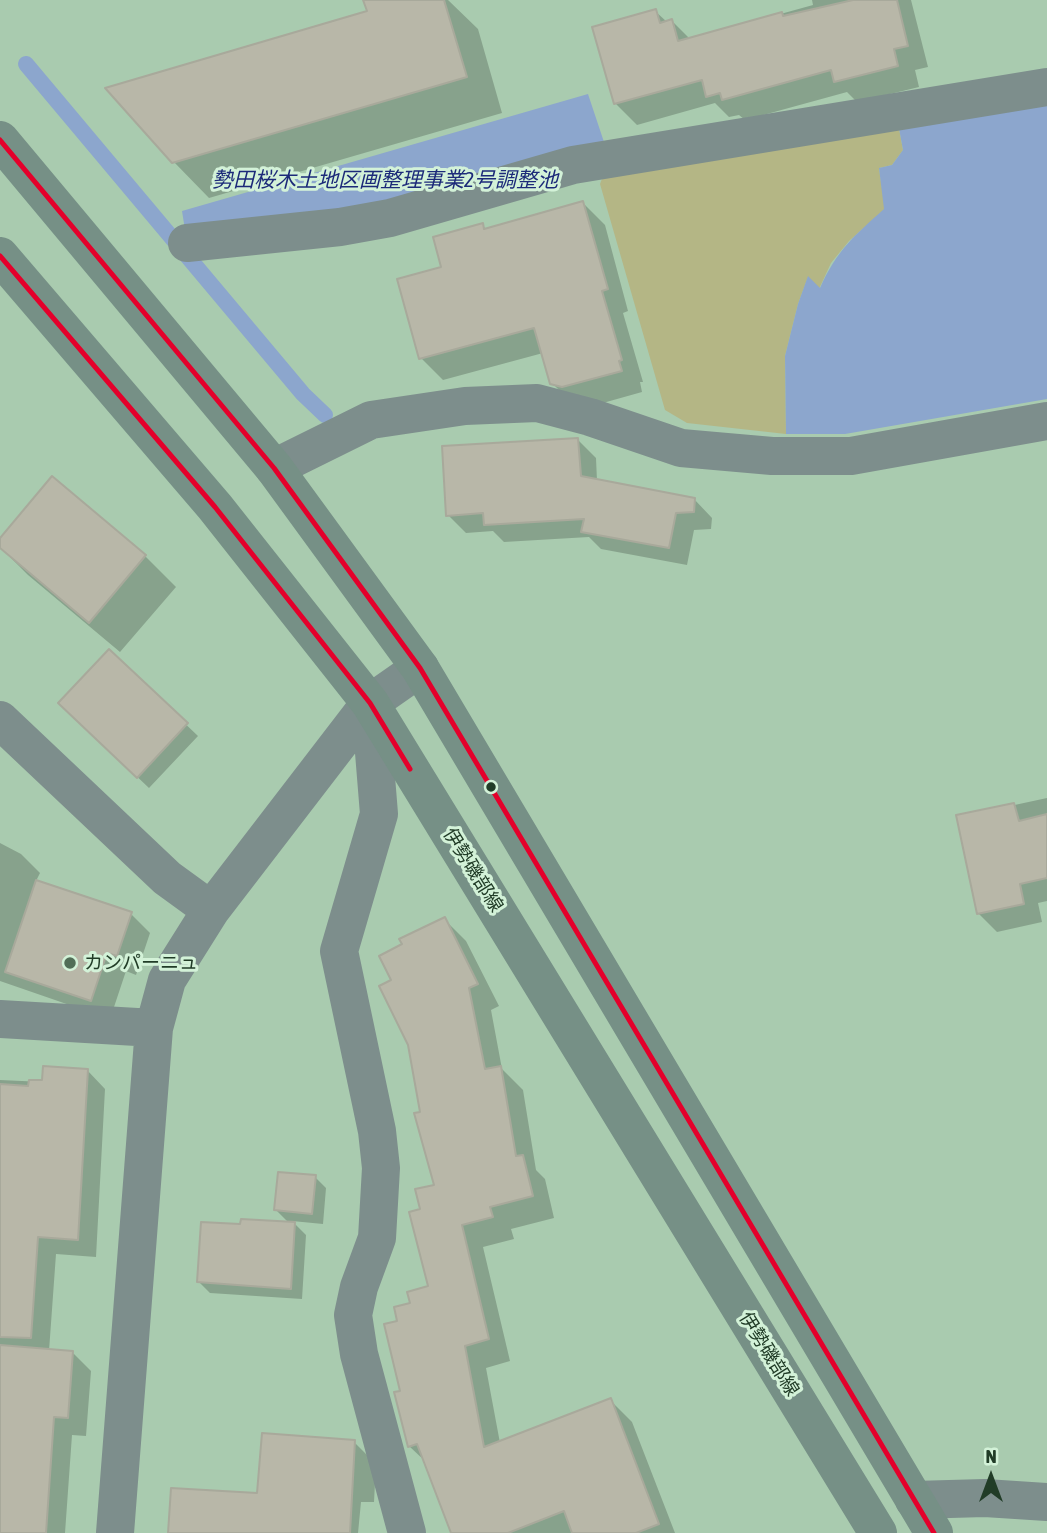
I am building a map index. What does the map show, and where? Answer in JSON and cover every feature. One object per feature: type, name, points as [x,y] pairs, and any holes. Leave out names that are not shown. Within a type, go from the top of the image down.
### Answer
[{"type":"main road","points":[[0,139],[274,468],[420,668],[934,1533]]},
{"type":"main road","name":"伊勢磯部線","points":[[0,256],[215,507],[370,703],[878,1533]]},
{"type":"street","points":[[187,243],[340,227],[390,218],[573,164],[1047,87]]},
{"type":"street","points":[[274,468],[371,420],[465,406],[537,402],[681,448],[772,456],[850,456],[1047,421]]},
{"type":"street","points":[[115,1533],[154,1028],[167,980],[211,910],[370,703],[420,668]]},
{"type":"street","points":[[370,703],[379,814],[339,951],[377,1131],[381,1168],[377,1238],[359,1287],[353,1315],[359,1354],[407,1533]]},
{"type":"street","points":[[0,720],[167,878],[211,910]]},
{"type":"street","points":[[0,1019],[154,1028]]},
{"type":"street","points":[[914,1500],[985,1498],[1047,1502]]},
{"type":"green space","points":[[898,123],[903,150],[892,165],[879,168],[885,209],[849,241],[831,263],[819,289],[808,277],[798,304],[785,356],[786,434],[687,423],[665,410],[600,184],[605,171]]},
{"type":"water","name":"勢田桜木土地区画整理事業2号調整池","points":[[588,94],[604,142],[384,208],[185,230],[182,211]]},
{"type":"water","points":[[1047,101],[1047,399],[845,434],[786,434],[785,356],[808,276],[820,288],[847,244],[884,209],[879,168],[892,165],[903,150],[898,123]]},
{"type":"building","points":[[363,0],[444,0],[467,77],[172,163],[105,88],[367,11]]},
{"type":"building","points":[[853,0],[897,0],[908,46],[894,49],[898,66],[834,82],[831,70],[722,100],[720,93],[706,97],[702,80],[614,104],[592,27],[656,9],[660,23],[672,19],[678,41],[782,12],[783,16]]},
{"type":"building","points":[[583,201],[608,289],[602,291],[622,360],[619,361],[622,371],[562,387],[550,384],[534,328],[419,359],[397,279],[441,267],[433,237],[483,223],[484,229]]},
{"type":"building","points":[[578,438],[581,476],[695,498],[694,512],[676,513],[669,548],[581,532],[584,519],[484,525],[483,513],[446,516],[442,446]]},
{"type":"building","points":[[52,476],[146,555],[89,623],[0,548],[0,538]]},
{"type":"building","points":[[109,649],[188,723],[137,778],[58,703]]},
{"type":"building","points":[[1014,803],[1019,821],[1047,814],[1047,878],[1020,884],[1024,904],[977,914],[956,815]]},
{"type":"building","points":[[36,880],[132,912],[117,956],[107,953],[91,1001],[5,972]]},
{"type":"building","points":[[445,917],[478,984],[469,988],[485,1069],[501,1066],[516,1156],[523,1155],[533,1196],[490,1207],[493,1217],[462,1225],[489,1339],[465,1346],[484,1447],[611,1398],[659,1524],[636,1533],[572,1533],[564,1511],[508,1533],[451,1533],[417,1444],[408,1447],[394,1392],[400,1391],[384,1324],[397,1321],[394,1307],[410,1303],[407,1292],[428,1286],[409,1212],[420,1209],[415,1189],[434,1185],[414,1113],[420,1112],[408,1045],[379,986],[391,980],[379,956],[402,944],[399,939]]},
{"type":"building","points":[[43,1066],[88,1069],[78,1240],[38,1237],[31,1338],[0,1337],[0,1084],[28,1086],[29,1080],[42,1080]]},
{"type":"building","points":[[278,1172],[316,1175],[312,1214],[274,1210]]},
{"type":"building","points":[[241,1219],[295,1222],[291,1289],[197,1282],[201,1222],[240,1224]]},
{"type":"building","points":[[0,1345],[73,1351],[68,1418],[54,1417],[46,1533],[0,1533]]},
{"type":"building","points":[[262,1433],[355,1440],[350,1533],[168,1533],[171,1488],[257,1493]]},
{"type":"waterway","points":[[26,64],[303,394],[325,415]]},
{"type":"transit line","points":[[0,140],[274,468],[420,668],[934,1533]]},
{"type":"transit line","points":[[0,256],[215,507],[370,703],[410,769]]},
{"type":"place","name":"カンパーニュ","points":[[70,963]]}]
